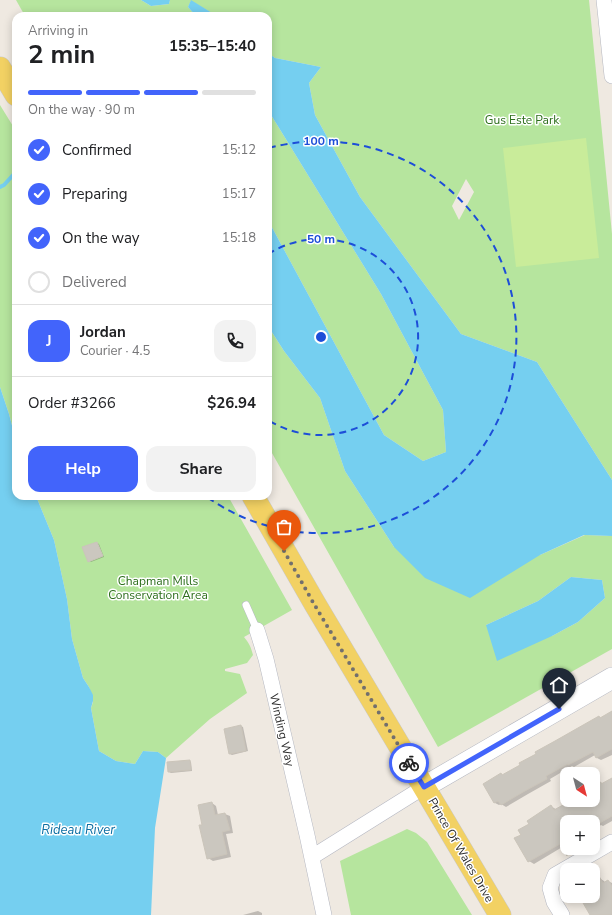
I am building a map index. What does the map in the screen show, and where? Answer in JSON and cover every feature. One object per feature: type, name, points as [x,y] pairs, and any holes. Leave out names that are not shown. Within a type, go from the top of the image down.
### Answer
[{"type":"main road","points":[[0,68],[12,88]]},
{"type":"main road","name":"Prince Of Wales Drive","points":[[255,500],[314,604],[500,915]]},
{"type":"street","points":[[604,0],[612,76]]},
{"type":"street","name":"Winding Way","points":[[257,630],[266,659],[324,915]]},
{"type":"street","points":[[312,857],[424,787],[612,678]]},
{"type":"street","points":[[562,915],[554,902],[550,888],[555,875],[612,842]]},
{"type":"lane","name":"Winding Way","points":[[246,605],[257,630]]},
{"type":"green space","name":"Gus Este Park","points":[[16,0],[141,0],[151,6],[169,4],[170,0],[589,0],[612,234],[612,480],[537,362],[461,334],[360,197],[315,115],[309,83],[321,67],[275,58],[272,56],[272,12],[210,12],[191,1],[188,7],[192,12],[23,12]],"holes":[[[466,179],[474,192],[459,220],[452,206]]]},
{"type":"green space","points":[[0,105],[12,124],[12,426],[0,387]]},
{"type":"green space","points":[[272,117],[381,294],[443,410],[446,452],[423,461],[384,435],[272,227]]},
{"type":"green space","points":[[586,138],[599,258],[516,267],[503,148]]},
{"type":"green space","points":[[272,332],[284,351],[320,398],[345,471],[394,547],[540,555],[585,535],[612,536],[612,649],[438,747],[272,453]],"holes":[[[571,577],[602,580],[605,598],[578,622],[552,636],[486,625],[538,601]]]},
{"type":"green space","name":"Chapman Mills Conservation Area","points":[[38,500],[230,500],[292,610],[244,637],[250,645],[253,655],[247,663],[225,669],[225,671],[240,674],[247,693],[210,719],[166,758],[158,752],[143,751],[135,764],[116,761],[99,751],[91,708],[93,702],[89,687],[83,678],[72,639],[67,599],[54,540]]},
{"type":"green space","points":[[407,829],[416,833],[427,842],[472,915],[351,915],[340,861]]},
{"type":"water","points":[[141,0],[170,0],[169,4],[151,6]]},
{"type":"water","points":[[191,0],[210,12],[192,12],[188,7]]},
{"type":"water","points":[[272,56],[275,58],[321,67],[309,83],[315,115],[360,197],[461,334],[537,362],[612,480],[612,536],[584,535],[540,555],[470,598],[425,578],[394,547],[345,471],[320,398],[284,351],[272,332],[272,227],[384,435],[423,461],[446,452],[443,410],[381,294],[272,117]]},
{"type":"water","name":"Rideau River","points":[[0,387],[12,426],[12,500],[38,500],[54,540],[67,599],[72,639],[83,678],[93,695],[91,708],[99,751],[116,761],[135,764],[143,751],[158,752],[166,758],[155,828],[151,915],[0,915]]},
{"type":"water","points":[[571,577],[602,580],[605,598],[578,622],[552,636],[497,661],[486,625],[538,601]]},
{"type":"building","points":[[97,542],[103,556],[88,562],[82,547]]},
{"type":"building","points":[[612,711],[612,749],[596,758],[593,752],[568,765],[560,767],[546,776],[547,779],[501,805],[498,801],[494,803],[483,784],[501,773],[502,775],[520,765],[519,763],[536,754],[535,752],[599,716],[600,718]]},
{"type":"building","points":[[241,725],[246,751],[229,754],[224,729]]},
{"type":"building","points":[[190,760],[191,770],[168,772],[167,762]]},
{"type":"building","points":[[612,778],[612,816],[600,823],[600,815],[560,815],[560,844],[528,862],[514,838],[521,835],[518,830],[529,824],[527,821],[551,805],[554,810],[560,807],[600,807],[601,782],[601,784]]},
{"type":"building","points":[[212,802],[215,815],[225,813],[230,830],[222,832],[227,854],[207,859],[199,825],[202,825],[198,805]]},
{"type":"building","points":[[600,878],[603,883],[608,880],[612,886],[612,915],[590,915],[583,903],[600,903]]},
{"type":"waterway","points":[[0,187],[12,176]]},
{"type":"way so far","points":[[284,551],[409,763]]},
{"type":"route","points":[[409,763],[424,787],[559,709]]}]
